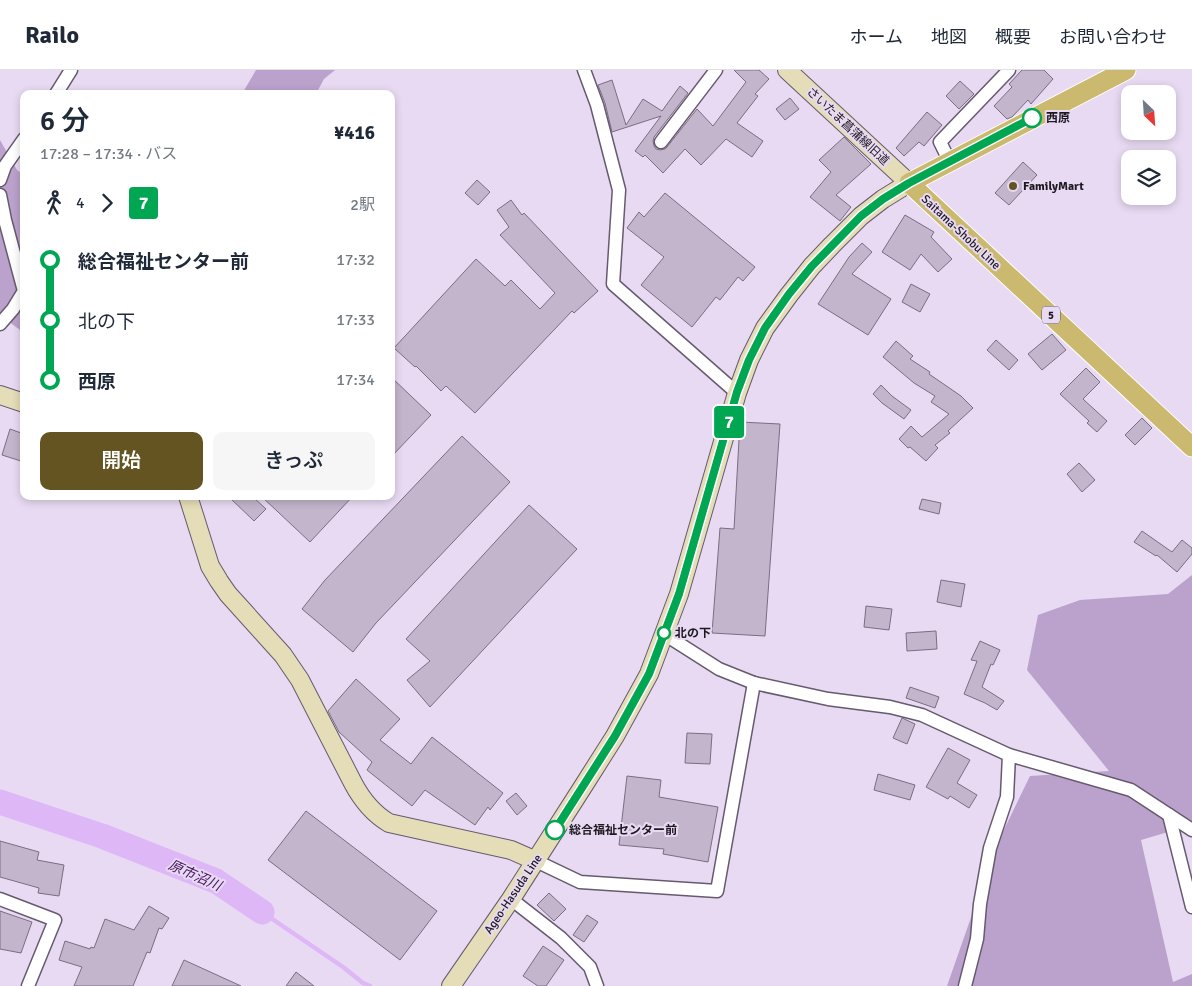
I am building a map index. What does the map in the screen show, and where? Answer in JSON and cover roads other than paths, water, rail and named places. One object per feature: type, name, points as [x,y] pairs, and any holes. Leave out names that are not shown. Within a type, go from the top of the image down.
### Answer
[{"type":"main road","name":"さいたま菖蒲線旧道","points":[[787,70],[909,183]]},
{"type":"main road","name":"Saitama-Shobu Line","points":[[1126,70],[909,183],[1192,447]]},
{"type":"main road","name":"Ageo-Hasuda Line","points":[[451,986],[536,861],[605,752],[649,674],[679,594],[737,392],[749,360],[765,328],[812,266],[861,216],[883,199],[909,183]]},
{"type":"main road","points":[[0,395],[20,402]]},
{"type":"main road","points":[[189,500],[210,566],[228,594],[282,655],[300,680],[353,783],[368,807],[388,823],[511,850],[536,861]]},
{"type":"street","points":[[58,90],[71,70]]},
{"type":"street","points":[[584,70],[598,105],[618,190],[613,284],[737,392]]},
{"type":"street","points":[[661,142],[716,70]]},
{"type":"street","points":[[950,162],[940,142],[1009,70]]},
{"type":"street","points":[[0,180],[5,166],[20,145]]},
{"type":"street","points":[[0,195],[20,276]]},
{"type":"street","points":[[0,324],[20,298]]},
{"type":"street","points":[[664,634],[719,669],[754,683],[828,699],[890,707],[922,716],[1008,755],[1131,790],[1192,830]]},
{"type":"street","points":[[536,861],[580,882],[717,890],[754,683]]},
{"type":"street","points":[[964,986],[977,939],[980,904],[990,848],[1007,797],[1008,755]]},
{"type":"street","points":[[1169,815],[1192,907]]},
{"type":"street","points":[[0,899],[55,920],[28,986]]},
{"type":"street","points":[[511,899],[561,938],[590,967],[597,986]]},
{"type":"waterway","name":"原市沼川","points":[[0,802],[102,836],[216,881],[262,912]]},
{"type":"waterway","name":"原市沼川","points":[[262,912],[370,986]]},
{"type":"place","name":"西原","points":[[1032,118]]},
{"type":"place","name":"FamilyMart","points":[[1013,186]]},
{"type":"place","name":"北の下","points":[[664,633]]},
{"type":"place","name":"総合福祉センター前","points":[[555,830]]}]
